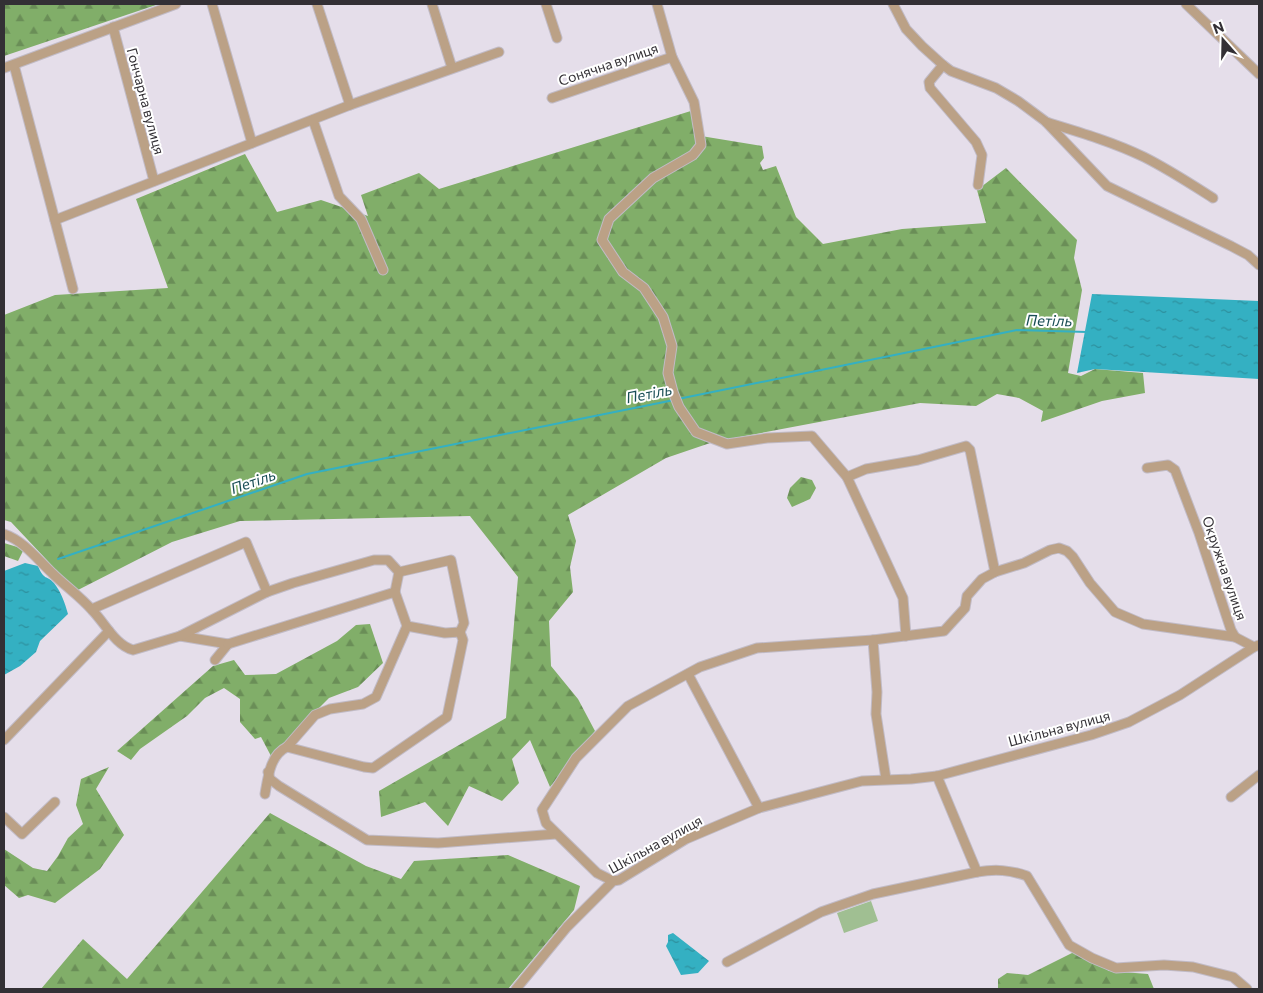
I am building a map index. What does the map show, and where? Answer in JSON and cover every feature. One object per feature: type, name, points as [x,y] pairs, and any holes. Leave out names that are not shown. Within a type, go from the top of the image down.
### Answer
[{"type":"street","points":[[4,68],[176,4]]},
{"type":"street","points":[[212,4],[252,144]]},
{"type":"street","points":[[317,4],[350,105]]},
{"type":"street","points":[[432,4],[452,68]]},
{"type":"street","points":[[546,4],[557,38]]},
{"type":"street","points":[[657,4],[672,57],[694,102],[701,145],[693,155],[653,178],[609,219],[602,240],[623,272],[644,288],[663,317],[672,346],[668,373],[673,392],[678,408],[696,432],[727,444],[767,438],[812,436],[847,477],[903,598],[906,636]]},
{"type":"street","points":[[893,4],[906,29],[943,65],[951,71],[996,88],[1018,101],[1045,121],[1107,186],[1231,246],[1248,255],[1259,265]]},
{"type":"street","points":[[1186,4],[1259,74]]},
{"type":"street","name":"Гончарна вулиця","points":[[113,27],[154,181]]},
{"type":"street","points":[[55,220],[350,105],[499,52]]},
{"type":"street","name":"Сонячна вулиця","points":[[552,98],[672,57]]},
{"type":"street","points":[[14,64],[73,289]]},
{"type":"street","points":[[943,65],[929,82],[930,88],[976,142],[982,156],[978,185]]},
{"type":"street","points":[[313,120],[339,196],[361,218],[383,270]]},
{"type":"street","points":[[1045,121],[1094,136],[1144,157],[1213,198]]},
{"type":"street","points":[[847,477],[866,469],[918,460],[966,446],[970,450],[995,572]]},
{"type":"street","name":"Окружна вулиця","points":[[1147,468],[1168,465],[1175,470],[1235,637]]},
{"type":"street","points":[[4,534],[31,551],[92,609],[109,631],[126,648],[133,650],[180,636],[266,592],[293,583],[374,560],[388,560],[399,572]]},
{"type":"street","points":[[92,609],[246,542],[266,592]]},
{"type":"street","name":"Окружна вулиця","points":[[556,834],[546,824],[542,810],[576,758],[628,706],[700,667],[757,648],[873,640],[944,631],[965,608],[968,596],[982,578],[1024,563],[1050,550],[1059,548],[1068,552],[1090,583],[1116,612],[1143,624],[1235,637]]},
{"type":"street","points":[[287,747],[364,768],[373,768],[447,717],[463,640],[460,632],[464,623],[450,560],[399,572]]},
{"type":"street","points":[[265,794],[268,772],[280,750],[287,747],[315,715],[330,709],[363,704],[376,697],[407,626],[395,592],[399,572]]},
{"type":"street","points":[[180,636],[228,644],[395,592]]},
{"type":"street","points":[[407,626],[445,632],[460,632]]},
{"type":"street","points":[[4,740],[109,631]]},
{"type":"street","points":[[1235,637],[1257,646]]},
{"type":"street","points":[[873,640],[877,692],[876,714],[886,779]]},
{"type":"street","points":[[215,660],[228,644]]},
{"type":"street","name":"Шкільна вулиця","points":[[516,989],[567,927],[614,881],[619,880],[686,839],[759,808],[862,781],[936,776],[1091,735],[1129,722],[1180,695],[1257,646]]},
{"type":"street","points":[[688,674],[759,808]]},
{"type":"street","points":[[268,772],[270,779],[279,786],[367,840],[438,842],[556,834],[597,873],[614,881]]},
{"type":"street","points":[[1231,797],[1259,775]]},
{"type":"street","points":[[936,776],[977,872]]},
{"type":"street","points":[[4,817],[22,834],[55,802]]},
{"type":"street","points":[[726,962],[821,912],[873,894],[991,869],[1010,870],[1027,876],[1069,945],[1092,958],[1116,968],[1164,965],[1193,967],[1233,977],[1247,989]]},
{"type":"green space","points":[[4,4],[159,4],[4,56]]},
{"type":"green space","points":[[694,110],[701,136],[762,146],[764,158],[760,163],[763,170],[776,166],[796,217],[823,244],[902,229],[986,223],[977,190],[1006,168],[1077,240],[1074,258],[1082,290],[1068,373],[1081,376],[1095,369],[1143,373],[1145,393],[1102,401],[1041,422],[1043,411],[1019,398],[997,394],[976,406],[920,403],[713,442],[666,458],[568,515],[576,541],[570,567],[573,592],[549,621],[551,666],[578,699],[595,731],[550,787],[530,740],[512,759],[519,783],[502,801],[469,786],[448,826],[425,802],[381,817],[379,791],[506,718],[518,577],[470,516],[240,521],[172,542],[76,591],[11,522],[4,520],[4,315],[55,295],[168,288],[136,199],[245,154],[277,212],[321,200],[368,216],[361,195],[419,173],[439,189]]},
{"type":"green space","points":[[801,477],[812,480],[816,488],[810,499],[792,507],[787,498],[790,488]]},
{"type":"green space","points":[[4,543],[24,549],[18,561],[4,556]]},
{"type":"green space","points":[[370,624],[383,663],[358,687],[329,698],[271,756],[261,737],[255,739],[240,722],[240,699],[224,688],[205,698],[187,716],[140,749],[131,760],[117,751],[213,666],[234,660],[245,675],[276,674],[337,641],[356,625]]},
{"type":"green space","points":[[109,767],[96,789],[124,835],[100,869],[55,903],[28,895],[19,898],[4,885],[4,849],[33,868],[47,871],[68,838],[83,824],[76,805],[81,779]]},
{"type":"green space","points":[[270,813],[366,866],[401,879],[414,861],[508,855],[580,886],[574,910],[508,989],[41,989],[83,939],[127,979]]},
{"type":"green space","points":[[871,901],[878,921],[844,933],[837,913]]},
{"type":"green space","points":[[1076,951],[1109,971],[1148,974],[1154,989],[998,989],[998,979],[1007,973],[1028,975]]},
{"type":"water","points":[[1092,294],[1259,301],[1259,379],[1095,369],[1077,373]]},
{"type":"water","points":[[25,563],[38,566],[44,576],[54,583],[59,590],[68,614],[40,641],[36,652],[20,666],[4,675],[4,571]]},
{"type":"water","points":[[673,933],[709,961],[698,973],[681,975],[666,946],[668,935]]},
{"type":"waterway","name":"Петіль","points":[[678,399],[1017,330],[1087,332]]},
{"type":"waterway","name":"Петіль","points":[[58,559],[307,474],[674,400]]}]
